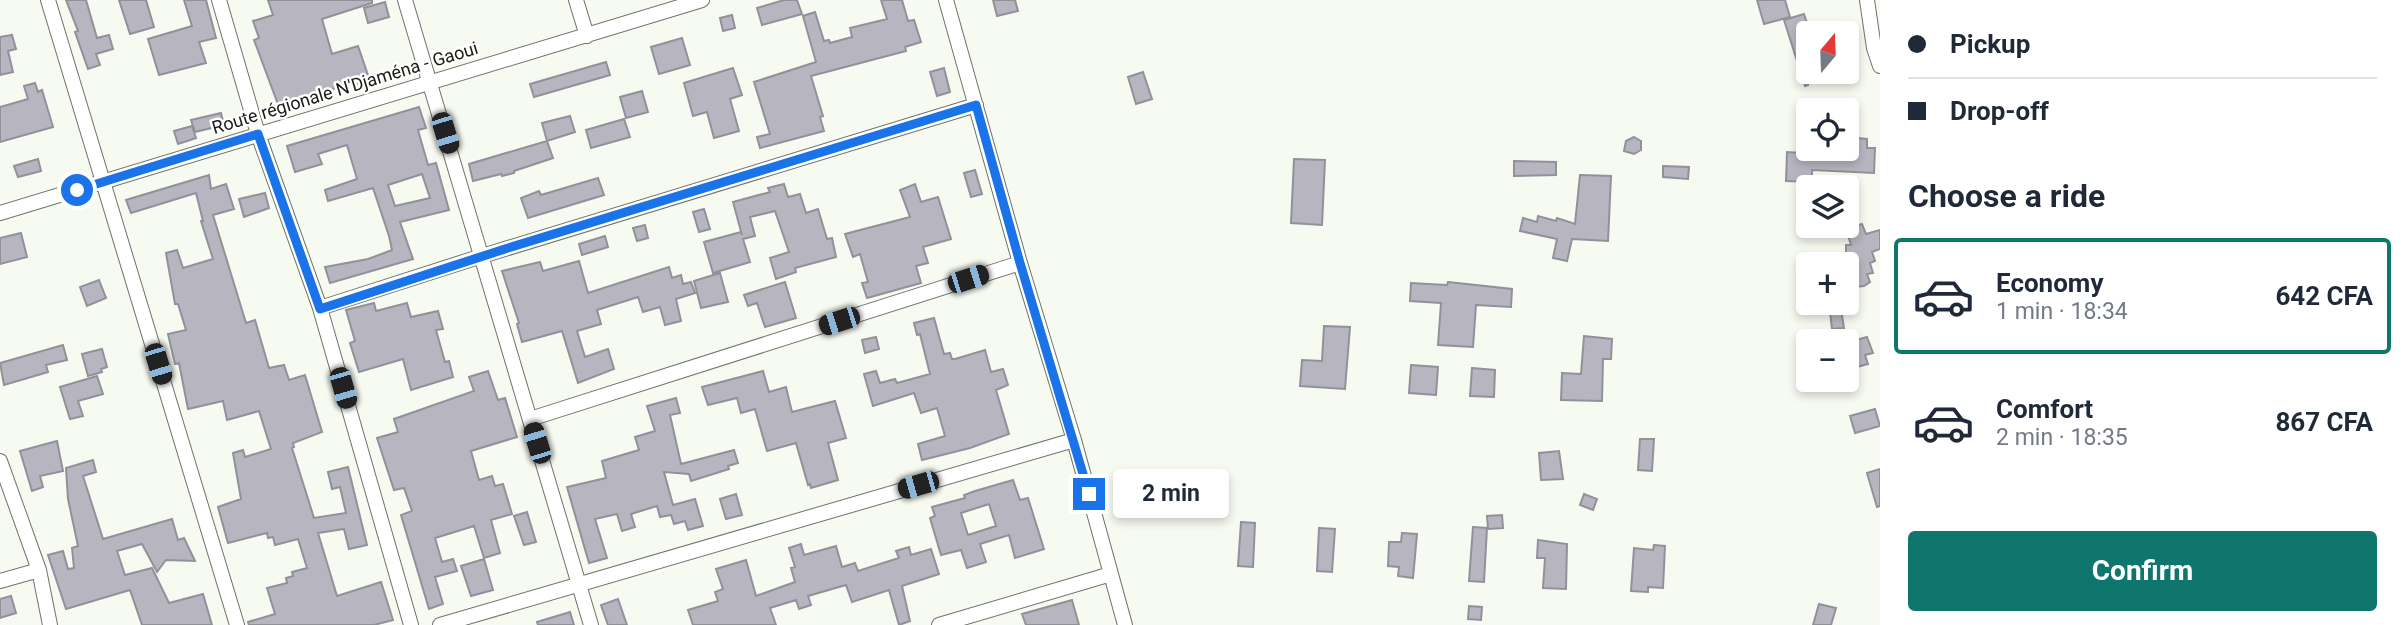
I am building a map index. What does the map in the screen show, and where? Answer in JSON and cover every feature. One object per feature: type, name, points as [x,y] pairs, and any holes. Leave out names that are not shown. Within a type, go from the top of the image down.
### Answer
[{"type":"street","points":[[48,0],[237,625]]},
{"type":"street","points":[[219,0],[258,134],[320,309],[411,625]]},
{"type":"street","points":[[405,0],[591,625]]},
{"type":"street","points":[[576,0],[587,36]]},
{"type":"street","name":"Route régionale N'Djaména - Gaoui","points":[[0,213],[702,0]]},
{"type":"street","points":[[946,0],[1125,625]]},
{"type":"street","points":[[1867,0],[1874,48],[1880,66]]},
{"type":"street","points":[[320,309],[976,105]]},
{"type":"street","points":[[530,419],[1020,263]]},
{"type":"street","points":[[440,625],[1074,440]]},
{"type":"street","points":[[0,461],[40,570],[50,625]]},
{"type":"street","points":[[0,581],[40,570]]},
{"type":"street","points":[[940,625],[1111,574]]},
{"type":"building","points":[[66,0],[86,0],[97,38],[109,35],[113,49],[96,54],[100,65],[88,69]]},
{"type":"building","points":[[119,0],[146,0],[154,27],[130,34]]},
{"type":"building","points":[[184,0],[206,0],[216,38],[199,42],[206,63],[159,75],[148,39],[192,26]]},
{"type":"building","points":[[268,0],[372,0],[372,3],[322,19],[332,54],[358,46],[369,78],[363,83],[352,86],[351,83],[279,107],[254,40],[259,38],[253,21],[273,15]]},
{"type":"building","points":[[784,0],[797,0],[802,14],[762,25],[757,8]]},
{"type":"building","points":[[881,0],[902,0],[908,21],[914,20],[921,42],[905,47],[906,51],[811,76],[823,116],[820,117],[824,131],[760,148],[757,137],[770,134],[754,82],[816,62],[803,16],[815,12],[824,41],[829,40],[830,43],[852,37],[850,28],[887,19]]},
{"type":"building","points":[[993,0],[1015,0],[1018,11],[997,16]]},
{"type":"building","points":[[1757,0],[1785,0],[1790,17],[1764,24]]},
{"type":"building","points":[[385,2],[389,17],[368,23],[364,8]]},
{"type":"building","points":[[1804,14],[1806,21],[1796,21],[1796,58],[1784,20]]},
{"type":"building","points":[[732,15],[735,28],[723,31],[720,18]]},
{"type":"building","points":[[12,35],[16,49],[8,51],[13,72],[0,75],[0,37]]},
{"type":"building","points":[[682,38],[690,65],[659,74],[651,47]]},
{"type":"building","points":[[606,62],[610,75],[534,97],[530,84]]},
{"type":"building","points":[[733,68],[742,95],[730,99],[739,131],[714,138],[707,112],[693,116],[684,83]]},
{"type":"building","points":[[944,68],[950,92],[937,96],[930,72]]},
{"type":"building","points":[[1143,72],[1152,99],[1136,104],[1128,77]]},
{"type":"building","points":[[35,83],[38,92],[42,90],[53,127],[0,142],[0,107],[28,99],[24,86]]},
{"type":"building","points":[[642,91],[648,112],[626,118],[620,97]]},
{"type":"building","points":[[419,107],[426,128],[418,130],[428,165],[436,163],[449,210],[400,222],[413,259],[330,283],[325,267],[368,259],[392,250],[389,236],[373,188],[328,201],[325,190],[357,179],[347,145],[318,154],[322,164],[295,172],[287,146]],"holes":[[[422,174],[430,198],[395,206],[388,185]]]},
{"type":"building","points":[[221,113],[224,125],[195,132],[191,120]]},
{"type":"building","points":[[570,116],[575,132],[547,141],[542,123]]},
{"type":"building","points":[[624,119],[630,137],[591,148],[586,130]]},
{"type":"building","points":[[192,126],[196,138],[178,144],[174,131]]},
{"type":"building","points":[[1634,137],[1641,141],[1641,150],[1634,154],[1624,151],[1626,141]]},
{"type":"building","points":[[1859,138],[1867,139],[1867,148],[1875,148],[1874,173],[1812,170],[1812,175],[1796,175],[1796,181],[1786,181],[1787,152],[1796,153],[1796,161],[1859,161]]},
{"type":"building","points":[[547,141],[553,158],[514,173],[473,181],[469,164]]},
{"type":"building","points":[[38,159],[41,171],[18,177],[14,166]]},
{"type":"building","points":[[1294,159],[1325,160],[1322,225],[1291,223]]},
{"type":"building","points":[[1514,161],[1556,162],[1556,175],[1514,176]]},
{"type":"building","points":[[1663,166],[1689,167],[1688,179],[1663,177]]},
{"type":"building","points":[[975,170],[982,194],[971,197],[964,173]]},
{"type":"building","points":[[209,175],[211,189],[226,184],[234,209],[213,215],[246,323],[255,320],[269,368],[284,365],[289,380],[305,375],[322,432],[293,443],[292,448],[314,518],[346,513],[340,487],[332,489],[328,472],[348,467],[367,545],[349,549],[344,529],[318,533],[337,596],[381,582],[393,620],[374,625],[249,625],[248,622],[275,614],[267,588],[287,583],[286,578],[293,576],[292,572],[307,568],[298,539],[275,545],[273,537],[268,538],[267,533],[228,543],[218,507],[241,499],[233,453],[243,450],[245,457],[271,449],[259,411],[227,420],[223,401],[188,409],[179,363],[175,364],[168,334],[186,330],[178,304],[175,304],[166,253],[177,250],[183,268],[213,259],[201,221],[196,193],[131,213],[126,200]]},
{"type":"building","points":[[1580,175],[1611,176],[1608,241],[1572,239],[1567,261],[1553,258],[1557,239],[1520,231],[1523,218],[1537,222],[1538,216],[1556,221],[1557,218],[1575,224]]},
{"type":"building","points":[[598,178],[604,195],[528,218],[521,198],[539,191],[541,195]]},
{"type":"building","points":[[784,184],[788,197],[800,194],[806,213],[818,209],[827,239],[832,238],[836,257],[795,268],[796,272],[776,279],[770,258],[789,252],[775,211],[750,217],[755,236],[743,239],[750,262],[713,273],[704,242],[741,232],[742,235],[733,202],[770,192],[768,188]]},
{"type":"building","points":[[915,184],[921,202],[938,197],[951,239],[923,247],[928,263],[916,266],[921,283],[867,298],[862,283],[868,282],[860,254],[853,257],[845,234],[910,217],[900,190]]},
{"type":"building","points":[[265,193],[269,208],[244,217],[239,199]]},
{"type":"building","points":[[704,209],[710,229],[699,232],[693,212]]},
{"type":"building","points":[[1862,224],[1866,234],[1880,230],[1880,249],[1872,252],[1875,261],[1870,263],[1873,273],[1867,274],[1870,282],[1859,287],[1859,252],[1846,252],[1846,245],[1851,245],[1849,238],[1859,238],[1859,225]]},
{"type":"building","points":[[645,225],[648,238],[637,241],[633,228]]},
{"type":"building","points":[[21,233],[27,257],[0,264],[0,238]]},
{"type":"building","points":[[605,236],[608,247],[582,255],[579,244]]},
{"type":"building","points":[[579,261],[588,293],[669,267],[672,278],[681,275],[683,284],[691,282],[695,293],[676,299],[681,321],[665,325],[660,307],[643,312],[638,297],[597,310],[601,324],[577,331],[585,357],[608,349],[614,369],[578,383],[562,331],[522,342],[517,324],[519,323],[502,271],[540,262],[543,271]]},
{"type":"building","points":[[720,273],[728,302],[701,308],[694,281]]},
{"type":"building","points":[[99,280],[106,298],[87,306],[80,287]]},
{"type":"building","points":[[785,282],[796,318],[765,327],[757,303],[748,306],[744,295]]},
{"type":"building","points":[[1448,282],[1512,289],[1511,307],[1476,305],[1473,347],[1438,345],[1441,303],[1410,301],[1411,283],[1447,285]]},
{"type":"building","points":[[374,303],[376,311],[407,303],[411,317],[438,311],[443,329],[436,330],[445,362],[449,361],[453,377],[411,390],[403,359],[359,372],[350,343],[355,341],[346,310]]},
{"type":"building","points":[[1830,315],[1842,315],[1844,328],[1832,329]]},
{"type":"building","points":[[934,318],[944,354],[950,353],[952,359],[955,359],[985,350],[991,372],[1003,369],[1008,385],[996,390],[1009,434],[970,448],[922,460],[918,444],[945,436],[937,408],[921,413],[914,393],[873,406],[864,374],[876,371],[880,383],[895,379],[897,383],[930,374],[920,334],[917,335],[914,323]]},
{"type":"building","points":[[1324,326],[1350,327],[1345,389],[1300,386],[1302,360],[1322,361]]},
{"type":"building","points":[[1584,336],[1612,339],[1611,359],[1603,359],[1602,401],[1561,400],[1562,373],[1581,374]]},
{"type":"building","points":[[876,337],[879,349],[865,353],[862,340]]},
{"type":"building","points":[[1867,337],[1873,353],[1865,355],[1868,364],[1859,366],[1859,339]]},
{"type":"building","points":[[63,345],[67,360],[46,365],[48,372],[4,385],[0,363]]},
{"type":"building","points":[[102,349],[107,367],[101,369],[102,372],[88,376],[82,354]]},
{"type":"building","points":[[1411,365],[1438,367],[1436,395],[1409,393]]},
{"type":"building","points":[[1472,368],[1495,370],[1494,397],[1470,396]]},
{"type":"building","points":[[488,371],[498,400],[505,398],[517,437],[471,451],[479,480],[492,476],[495,486],[503,484],[512,514],[491,520],[500,553],[484,558],[474,526],[435,538],[442,562],[453,559],[457,571],[435,577],[443,604],[429,609],[401,515],[412,511],[404,488],[394,490],[377,438],[398,432],[394,419],[474,391],[469,377]]},
{"type":"building","points":[[763,371],[769,392],[786,387],[792,412],[835,401],[846,438],[828,443],[838,480],[811,488],[796,443],[767,451],[755,409],[741,413],[737,398],[708,405],[702,387]]},
{"type":"building","points":[[97,376],[103,394],[78,401],[83,416],[70,419],[60,387]]},
{"type":"building","points":[[676,398],[680,413],[670,415],[681,464],[734,450],[738,463],[728,466],[729,469],[691,481],[689,474],[664,472],[673,505],[695,499],[703,526],[688,530],[685,521],[674,524],[671,515],[660,517],[657,506],[631,514],[635,527],[622,531],[617,514],[595,519],[607,558],[589,563],[567,487],[606,478],[602,461],[639,450],[635,437],[655,431],[647,406]]},
{"type":"building","points":[[1875,409],[1880,426],[1855,433],[1850,416]]},
{"type":"building","points":[[1640,439],[1654,439],[1652,471],[1638,470]]},
{"type":"building","points":[[57,441],[63,471],[40,476],[43,487],[32,491],[20,451]]},
{"type":"building","points":[[1559,451],[1563,479],[1541,480],[1539,453]]},
{"type":"building","points":[[93,460],[96,472],[83,476],[103,539],[172,519],[178,540],[184,538],[195,561],[166,560],[157,572],[142,544],[117,551],[125,575],[152,568],[169,603],[203,594],[212,625],[142,625],[130,590],[66,609],[48,555],[63,551],[68,569],[74,568],[72,548],[78,546],[68,499],[66,468]]},
{"type":"building","points":[[1880,469],[1880,506],[1877,507],[1867,473]]},
{"type":"building","points":[[1013,480],[1020,500],[1028,498],[1044,549],[1015,558],[1009,535],[980,544],[986,562],[967,568],[961,550],[941,555],[930,518],[935,516],[932,507],[965,498],[964,495]],"holes":[[[989,504],[996,526],[968,535],[961,513]]]},
{"type":"building","points":[[736,494],[742,515],[726,519],[720,499]]},
{"type":"building","points":[[1584,494],[1597,499],[1593,510],[1580,505]]},
{"type":"building","points":[[527,512],[536,542],[524,545],[514,516]]},
{"type":"building","points":[[1502,515],[1503,528],[1488,529],[1487,516]]},
{"type":"building","points":[[1241,522],[1255,523],[1253,567],[1238,566]]},
{"type":"building","points":[[1473,527],[1487,528],[1484,582],[1469,581]]},
{"type":"building","points":[[1319,528],[1335,529],[1332,572],[1317,571]]},
{"type":"building","points":[[1402,533],[1417,534],[1413,578],[1398,576],[1399,567],[1388,566],[1389,542],[1401,542]]},
{"type":"building","points":[[1538,540],[1567,544],[1566,589],[1543,588],[1545,558],[1537,558]]},
{"type":"building","points":[[801,544],[804,555],[836,546],[842,567],[855,563],[858,571],[899,558],[896,551],[909,547],[911,555],[931,549],[939,574],[902,586],[910,621],[899,625],[889,590],[852,602],[846,585],[808,596],[811,605],[799,609],[796,600],[770,608],[776,625],[693,625],[688,610],[718,601],[715,592],[723,589],[716,569],[746,560],[756,596],[795,582],[791,568],[795,567],[789,548]]},
{"type":"building","points":[[1654,545],[1665,546],[1663,588],[1648,587],[1648,592],[1631,591],[1634,548],[1653,550]]},
{"type":"building","points":[[484,559],[493,590],[471,596],[461,566]]},
{"type":"building","points":[[11,596],[16,613],[0,618],[0,599]]},
{"type":"building","points":[[618,599],[627,625],[608,625],[601,605]]},
{"type":"building","points":[[1072,600],[1079,625],[1026,625],[1022,614]]},
{"type":"building","points":[[1819,604],[1836,608],[1831,625],[1813,625]]},
{"type":"building","points":[[1469,606],[1482,607],[1481,620],[1468,619]]},
{"type":"building","points":[[570,612],[574,625],[538,625],[537,622]]},
{"type":"route","points":[[77,190],[258,134],[320,309],[508,248],[976,105],[1089,494]]}]
